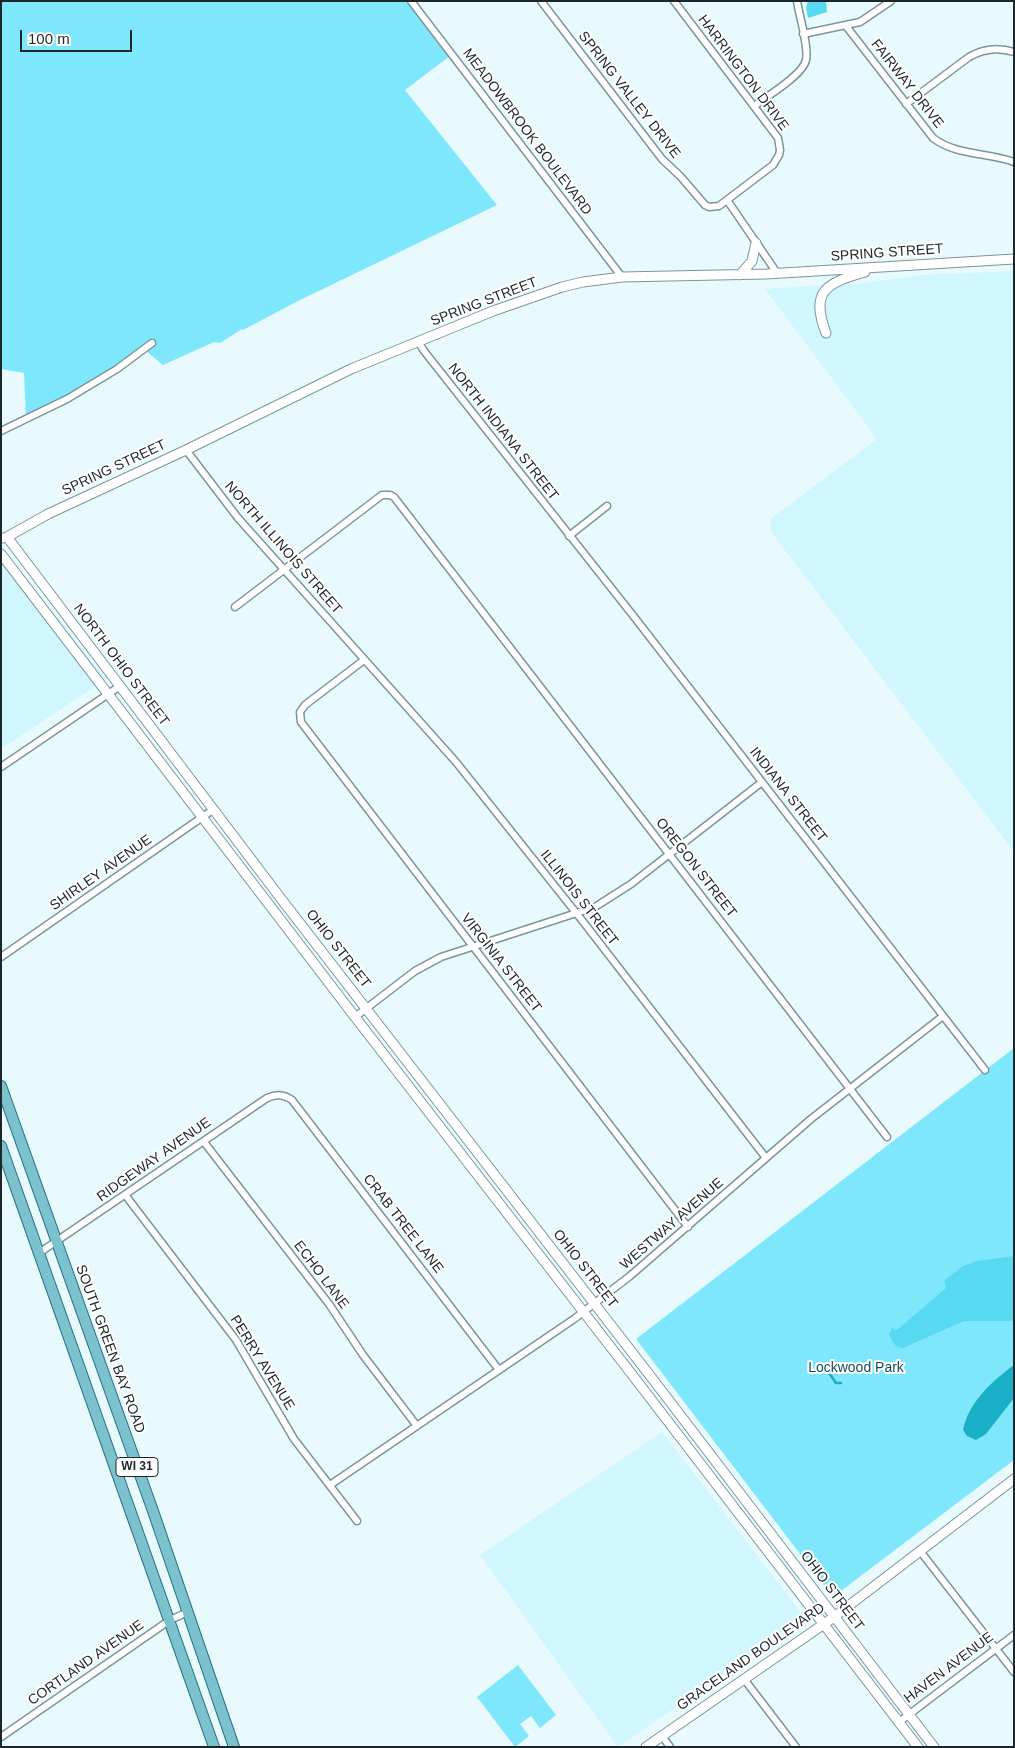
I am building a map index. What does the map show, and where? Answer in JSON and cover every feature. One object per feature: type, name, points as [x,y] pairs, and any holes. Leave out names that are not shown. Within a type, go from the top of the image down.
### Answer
[{"type":"main road","name":"SOUTH GREEN BAY ROAD","points":[[1,1086],[234,1747]]},
{"type":"main road","name":"WI 31","points":[[1,1146],[214,1747]]},
{"type":"street","name":"MEADOWBROOK BOULEVARD","points":[[412,1],[622,277]]},
{"type":"street","name":"SPRING VALLEY DRIVE","points":[[541,1],[655,151],[681,177],[701,202],[714,208],[727,200]]},
{"type":"street","name":"HARRINGTON DRIVE","points":[[674,1],[778,138],[780,150],[773,165],[727,200]]},
{"type":"street","points":[[754,106],[803,67],[807,57],[797,1]]},
{"type":"street","points":[[803,34],[846,26],[867,19],[891,1]]},
{"type":"street","name":"FAIRWAY DRIVE","points":[[846,26],[932,138],[949,148],[1014,162]]},
{"type":"street","points":[[906,104],[977,53],[994,49],[1014,52]]},
{"type":"street","points":[[727,200],[777,273]]},
{"type":"street","points":[[740,275],[752,261],[756,243]]},
{"type":"street","name":"SPRING STREET","points":[[1,547],[4,538],[48,514],[186,450],[351,369],[493,311],[562,287],[622,277],[740,275],[1014,259]]},
{"type":"street","points":[[826,333],[819,306],[823,292],[837,281],[881,268]]},
{"type":"street","name":"NORTH INDIANA STREET","points":[[418,341],[424,352],[569,536]]},
{"type":"street","points":[[1,431],[67,399],[117,369],[152,343]]},
{"type":"street","name":"NORTH ILLINOIS STREET","points":[[186,450],[238,518],[364,660]]},
{"type":"street","name":"OREGON STREET","points":[[284,570],[382,495],[390,495],[396,499],[887,1137]]},
{"type":"street","points":[[569,536],[607,506]]},
{"type":"street","name":"INDIANA STREET","points":[[569,536],[985,1070]]},
{"type":"street","name":"NORTH OHIO STREET","points":[[4,538],[38,578],[214,809]]},
{"type":"street","name":"NORTH OHIO STREET","points":[[1,554],[204,817]]},
{"type":"street","points":[[234,607],[284,570]]},
{"type":"street","points":[[26,586],[38,578]]},
{"type":"street","points":[[54,623],[64,612]]},
{"type":"street","name":"VIRGINIA STREET","points":[[364,660],[305,705],[300,714],[301,722],[688,1227]]},
{"type":"street","name":"ILLINOIS STREET","points":[[364,660],[456,762],[766,1158]]},
{"type":"street","points":[[1,767],[120,686]]},
{"type":"street","points":[[354,1017],[408,975],[428,964],[472,946],[595,907],[618,894],[762,782]]},
{"type":"street","name":"SHIRLEY AVENUE","points":[[1,957],[214,809]]},
{"type":"street","name":"OHIO STREET","points":[[214,809],[934,1747]]},
{"type":"street","name":"OHIO STREET","points":[[204,817],[354,1017],[584,1312],[918,1747]]},
{"type":"street","points":[[259,891],[270,883]]},
{"type":"street","points":[[307,954],[318,946]]},
{"type":"street","name":"WESTWAY AVENUE","points":[[330,1485],[584,1312],[688,1227],[811,1119],[943,1016]]},
{"type":"street","name":"RIDGEWAY AVENUE","points":[[39,1253],[126,1196],[267,1098],[273,1095],[285,1096]]},
{"type":"street","name":"CRAB TREE LANE","points":[[285,1096],[292,1100],[499,1370]]},
{"type":"street","points":[[431,1116],[443,1107]]},
{"type":"street","name":"ECHO LANE","points":[[204,1142],[329,1304],[363,1355],[417,1426]]},
{"type":"street","name":"PERRY AVENUE","points":[[126,1196],[236,1340],[294,1439],[357,1521]]},
{"type":"street","points":[[500,1204],[511,1196]]},
{"type":"street","name":"GRACELAND BOULEVARD","points":[[646,1747],[834,1617],[920,1550],[1013,1482]]},
{"type":"street","points":[[738,1513],[749,1505]]},
{"type":"street","points":[[920,1550],[1014,1672]]},
{"type":"street","name":"CORTLAND AVENUE","points":[[1,1737],[170,1620],[188,1612]]},
{"type":"street","name":"HAVEN AVENUE","points":[[899,1722],[1014,1634]]},
{"type":"street","points":[[744,1679],[796,1747]]},
{"type":"street","points":[[662,1736],[670,1747]]},
{"type":"shaded area","points":[[808,1],[826,1],[827,12],[808,18],[806,8]]},
{"type":"shaded area","points":[[1014,271],[1014,852],[771,532],[770,519],[877,439],[765,289],[850,285],[921,275]]},
{"type":"shaded area","points":[[1,547],[106,679],[1,749]]},
{"type":"shaded area","points":[[1014,1256],[1014,1321],[964,1321],[903,1348],[897,1347],[894,1344],[889,1334],[893,1326],[894,1330],[897,1330],[946,1288],[944,1281],[963,1266],[977,1261]]},
{"type":"shaded area","points":[[1014,1365],[1014,1398],[986,1434],[976,1440],[967,1436],[963,1430],[970,1411],[982,1393]]},
{"type":"shaded area","points":[[662,1432],[804,1619],[618,1747],[480,1555]]},
{"type":"green space","points":[[1,1],[404,1],[411,6],[450,56],[405,90],[497,205],[300,300],[242,329],[220,343],[214,342],[163,365],[145,350],[117,369],[26,419],[24,373],[1,369]]},
{"type":"green space","name":"Lockwood Park","points":[[1014,1048],[1014,1460],[833,1597],[636,1339]]},
{"type":"green space","points":[[518,1665],[556,1715],[540,1728],[531,1716],[520,1724],[529,1736],[515,1747],[477,1697]]},
{"type":"waterway","points":[[827,1370],[836,1383],[841,1383]]}]
